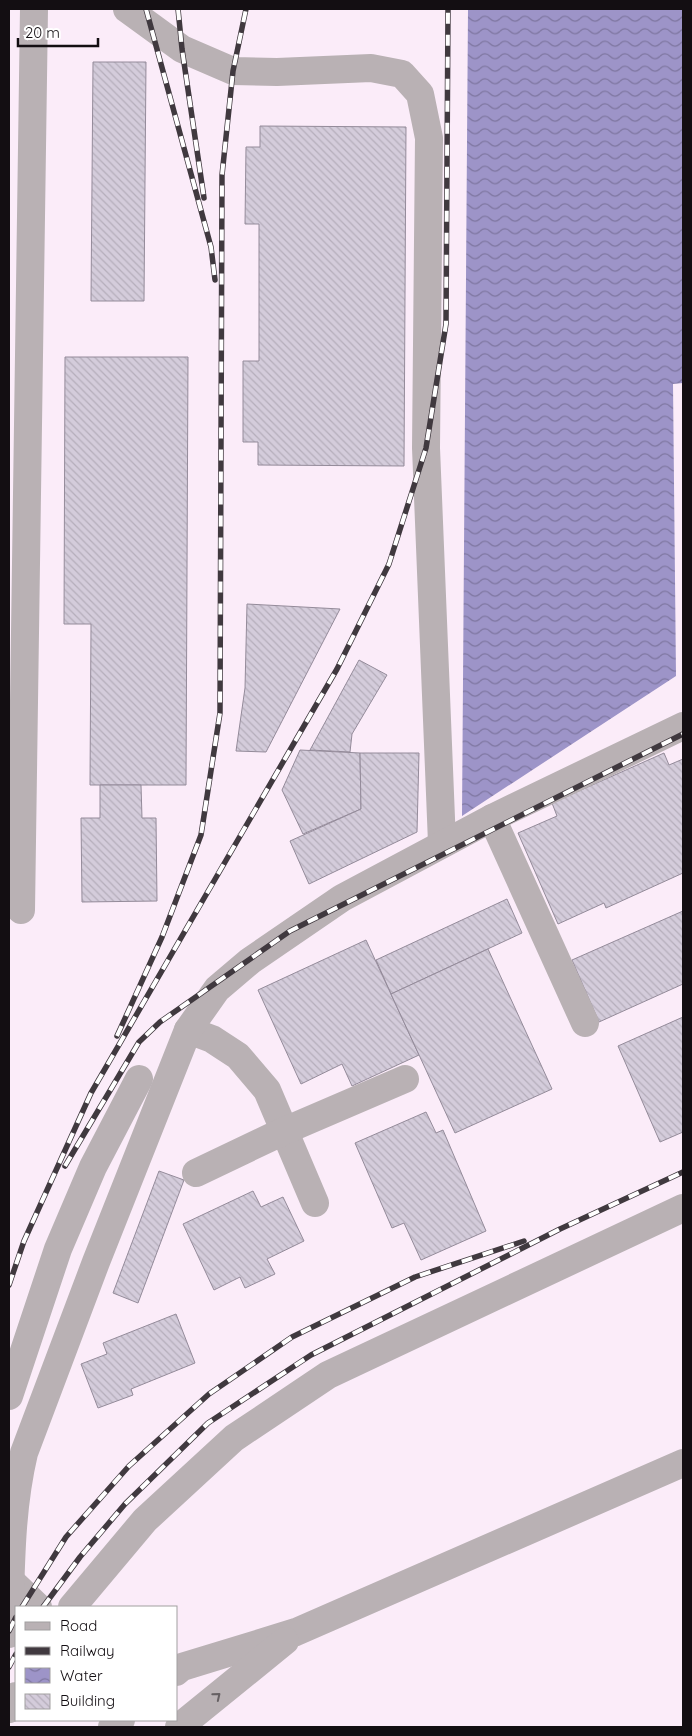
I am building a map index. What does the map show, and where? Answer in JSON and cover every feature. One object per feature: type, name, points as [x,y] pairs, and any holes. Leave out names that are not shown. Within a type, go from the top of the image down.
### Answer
[{"type":"lane","points":[[21,910],[34,9]]},
{"type":"lane","points":[[127,9],[182,49],[233,71],[277,72],[371,68],[402,74],[420,94],[429,138],[426,448],[442,843]]},
{"type":"lane","points":[[9,1634],[14,1511],[24,1453],[96,1262],[188,1030],[217,989],[250,960],[342,898],[442,843],[683,726]]},
{"type":"lane","points":[[492,818],[585,1023]]},
{"type":"lane","points":[[188,1030],[212,1039],[238,1056],[267,1090],[315,1204]]},
{"type":"lane","points":[[9,1396],[58,1249],[93,1167],[139,1079]]},
{"type":"lane","points":[[196,1173],[284,1131],[405,1079]]},
{"type":"lane","points":[[73,1606],[145,1520],[234,1438],[328,1375],[683,1208]]},
{"type":"lane","points":[[58,1249],[96,1262]]},
{"type":"lane","points":[[178,1668],[296,1632],[683,1463]]},
{"type":"lane","points":[[11,1581],[37,1606]]},
{"type":"lane","points":[[179,1727],[296,1632]]},
{"type":"water","points":[[468,9],[683,9],[683,383],[673,384],[676,676],[462,816]]},
{"type":"building","points":[[93,62],[146,62],[144,301],[91,301]]},
{"type":"building","points":[[260,126],[406,127],[404,466],[258,465],[258,442],[243,442],[243,361],[259,361],[259,224],[245,224],[246,147],[260,147]]},
{"type":"building","points":[[65,357],[188,357],[186,785],[90,785],[91,624],[64,624]]},
{"type":"building","points":[[247,604],[340,609],[266,752],[236,751],[245,688]]},
{"type":"building","points":[[359,660],[387,675],[352,734],[350,752],[310,750]]},
{"type":"building","points":[[300,750],[360,753],[361,809],[303,834],[282,790]]},
{"type":"building","points":[[360,753],[419,753],[417,832],[309,884],[290,841],[361,809]]},
{"type":"building","points":[[664,753],[669,765],[683,759],[683,873],[606,908],[604,903],[558,924],[518,833],[557,816],[552,803]]},
{"type":"building","points":[[100,785],[141,785],[142,818],[156,818],[157,901],[82,902],[81,818],[100,818]]},
{"type":"building","points":[[507,899],[522,933],[391,994],[376,960]]},
{"type":"building","points":[[683,911],[683,984],[599,1022],[572,960]]},
{"type":"building","points":[[366,940],[419,1055],[352,1086],[342,1064],[301,1084],[258,990]]},
{"type":"building","points":[[488,949],[552,1089],[455,1133],[391,994]]},
{"type":"building","points":[[683,1017],[683,1132],[660,1142],[618,1046]]},
{"type":"building","points":[[426,1112],[436,1133],[443,1130],[486,1231],[421,1260],[404,1223],[392,1228],[355,1143]]},
{"type":"building","points":[[159,1171],[184,1180],[138,1303],[113,1293]]},
{"type":"building","points":[[253,1191],[261,1207],[283,1197],[304,1241],[267,1259],[275,1274],[245,1288],[240,1277],[214,1290],[183,1224]]},
{"type":"building","points":[[176,1314],[195,1363],[131,1389],[133,1395],[98,1408],[81,1364],[107,1354],[103,1343]]},
{"type":"railway","points":[[146,9],[211,247],[215,280]]},
{"type":"railway","points":[[178,9],[204,198]]},
{"type":"railway","points":[[117,1036],[162,937],[201,835],[220,713],[222,175],[233,71],[246,9]]},
{"type":"railway","points":[[9,1285],[24,1241],[91,1093],[337,669],[389,564],[426,448],[446,324],[448,9]]},
{"type":"railway","points":[[65,1166],[139,1042],[160,1022],[290,931],[683,734]]},
{"type":"railway","points":[[44,1606],[80,1557],[125,1504],[208,1423],[311,1355],[560,1229],[683,1172]]},
{"type":"railway","points":[[23,1606],[66,1537],[129,1466],[209,1394],[292,1337],[415,1277],[524,1241]]},
{"type":"railway","points":[[9,1631],[15,1619]]},
{"type":"railway","points":[[9,1667],[15,1656]]}]
